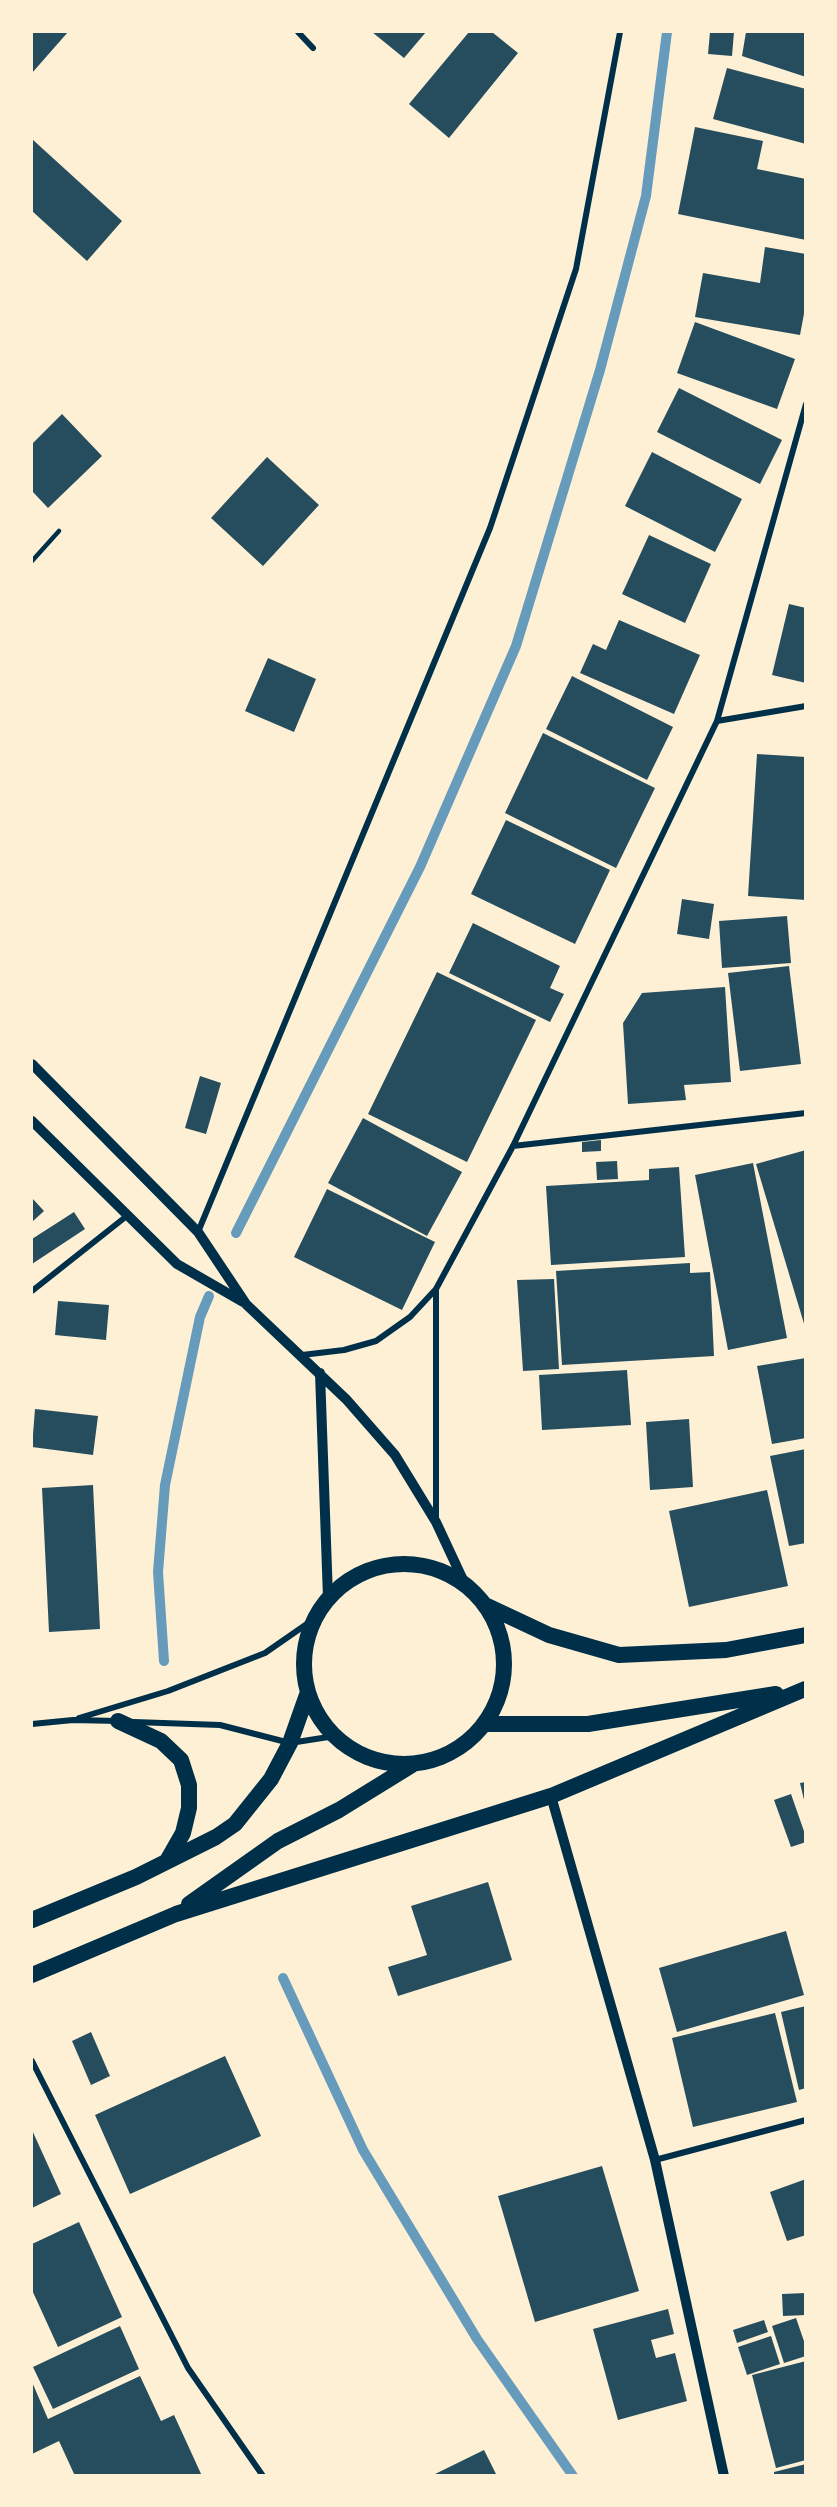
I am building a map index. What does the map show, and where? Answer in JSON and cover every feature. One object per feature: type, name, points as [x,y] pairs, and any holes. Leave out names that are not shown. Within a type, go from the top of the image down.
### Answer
[{"type":"highway","points":[[176,1914],[278,1841],[339,1810],[412,1765],[440,1758],[465,1744],[486,1724],[500,1695],[504,1664],[500,1633],[485,1605],[464,1582],[430,1566],[393,1563],[357,1575],[328,1598],[314,1619],[307,1643],[304,1667],[308,1692],[317,1714],[335,1736],[358,1753],[384,1762],[412,1765]]},
{"type":"highway","points":[[485,1605],[549,1635],[620,1655],[726,1650],[806,1635]]},
{"type":"highway","points":[[486,1724],[588,1724],[805,1689]]},
{"type":"highway","points":[[32,1975],[176,1914],[551,1796],[805,1689]]},
{"type":"highway","points":[[32,1920],[136,1877],[216,1837],[235,1824],[271,1779],[290,1743],[308,1692]]},
{"type":"highway","points":[[118,1721],[161,1741],[181,1760],[189,1785],[189,1808],[183,1833],[167,1861]]},
{"type":"street","points":[[298,32],[313,48]]},
{"type":"street","points":[[198,1232],[490,528],[576,269],[620,32]]},
{"type":"street","points":[[302,1355],[344,1350],[376,1341],[410,1317],[436,1289],[513,1146],[717,721],[806,405]]},
{"type":"street","points":[[717,721],[806,706]]},
{"type":"street","points":[[32,1064],[198,1232],[246,1304]]},
{"type":"street","points":[[513,1146],[806,1113]]},
{"type":"street","points":[[32,1121],[177,1264],[246,1304],[320,1373],[395,1455],[436,1522],[464,1582]]},
{"type":"street","points":[[32,1291],[129,1215]]},
{"type":"street","points":[[436,1289],[436,1522]]},
{"type":"street","points":[[320,1373],[328,1598]]},
{"type":"street","points":[[73,1720],[168,1691],[265,1653],[314,1619]]},
{"type":"street","points":[[32,1724],[73,1720],[220,1725],[290,1743],[335,1736]]},
{"type":"street","points":[[551,1796],[655,2160],[724,2475]]},
{"type":"street","points":[[32,2061],[188,2368],[263,2475]]},
{"type":"street","points":[[655,2160],[806,2120]]},
{"type":"lane","points":[[32,561],[59,531]]},
{"type":"building","points":[[32,32],[68,32],[32,73]]},
{"type":"building","points":[[372,32],[426,32],[404,58]]},
{"type":"building","points":[[469,32],[492,32],[518,53],[449,138],[409,104]]},
{"type":"building","points":[[710,32],[734,32],[732,56],[708,54]]},
{"type":"building","points":[[746,32],[806,32],[806,77],[742,56]]},
{"type":"building","points":[[727,68],[806,89],[806,144],[713,119]]},
{"type":"building","points":[[695,127],[763,141],[757,169],[806,179],[806,240],[678,214]]},
{"type":"building","points":[[32,139],[122,221],[87,261],[32,211]]},
{"type":"building","points":[[765,247],[806,254],[806,303],[800,335],[695,317],[703,273],[760,283]]},
{"type":"building","points":[[695,322],[795,359],[777,409],[677,373]]},
{"type":"building","points":[[679,388],[782,440],[760,484],[657,432]]},
{"type":"building","points":[[62,414],[102,456],[48,508],[32,491],[32,444]]},
{"type":"building","points":[[652,452],[742,499],[715,552],[625,506]]},
{"type":"building","points":[[267,457],[319,505],[263,566],[211,518]]},
{"type":"building","points":[[649,535],[711,564],[685,623],[622,594]]},
{"type":"building","points":[[789,604],[806,608],[806,683],[772,675]]},
{"type":"building","points":[[619,620],[700,655],[674,714],[580,673],[593,644],[606,650]]},
{"type":"building","points":[[268,658],[316,679],[294,732],[245,711]]},
{"type":"building","points":[[572,676],[673,727],[647,780],[546,729]]},
{"type":"building","points":[[543,733],[655,788],[616,868],[505,813]]},
{"type":"building","points":[[757,754],[806,757],[806,900],[748,896]]},
{"type":"building","points":[[506,820],[610,870],[575,944],[471,894]]},
{"type":"building","points":[[682,899],[714,904],[709,939],[677,934]]},
{"type":"building","points":[[787,916],[791,963],[722,968],[719,921]]},
{"type":"building","points":[[473,923],[560,966],[550,988],[564,994],[550,1022],[449,973]]},
{"type":"building","points":[[789,966],[801,1064],[740,1071],[728,973]]},
{"type":"building","points":[[437,972],[536,1020],[467,1162],[368,1114]]},
{"type":"building","points":[[725,987],[731,1082],[684,1085],[686,1100],[628,1104],[623,1023],[642,993]]},
{"type":"building","points":[[200,1076],[221,1083],[206,1134],[185,1128]]},
{"type":"building","points":[[363,1118],[462,1172],[427,1236],[328,1183]]},
{"type":"building","points":[[601,1140],[601,1151],[582,1152],[582,1142]]},
{"type":"building","points":[[806,1150],[806,1327],[805,1327],[756,1164]]},
{"type":"building","points":[[617,1161],[618,1179],[597,1180],[596,1162]]},
{"type":"building","points":[[753,1163],[787,1338],[728,1350],[695,1175]]},
{"type":"building","points":[[679,1167],[685,1257],[551,1265],[546,1186],[649,1180],[649,1169]]},
{"type":"building","points":[[327,1189],[435,1242],[402,1310],[294,1257]]},
{"type":"building","points":[[32,1198],[44,1211],[32,1222]]},
{"type":"building","points":[[74,1212],[85,1229],[32,1264],[32,1239]]},
{"type":"building","points":[[690,1263],[690,1273],[710,1272],[714,1356],[562,1365],[556,1271]]},
{"type":"building","points":[[554,1279],[559,1369],[523,1371],[517,1280]]},
{"type":"building","points":[[58,1301],[109,1305],[106,1340],[55,1335]]},
{"type":"building","points":[[806,1358],[806,1438],[772,1444],[757,1366]]},
{"type":"building","points":[[627,1370],[631,1425],[542,1430],[539,1375]]},
{"type":"building","points":[[35,1409],[98,1416],[93,1455],[32,1447]]},
{"type":"building","points":[[689,1419],[693,1487],[650,1490],[646,1422]]},
{"type":"building","points":[[806,1449],[806,1543],[789,1546],[770,1456]]},
{"type":"building","points":[[93,1485],[100,1629],[49,1632],[42,1488]]},
{"type":"building","points":[[767,1490],[788,1586],[689,1607],[669,1511]]},
{"type":"building","points":[[806,1782],[806,1804],[805,1804],[800,1783]]},
{"type":"building","points":[[791,1794],[806,1842],[791,1847],[774,1800]]},
{"type":"building","points":[[488,1882],[512,1960],[398,1996],[388,1967],[427,1955],[411,1906]]},
{"type":"building","points":[[786,1931],[804,1995],[677,2032],[659,1968]]},
{"type":"building","points":[[806,2006],[806,2088],[799,2090],[781,2012]]},
{"type":"building","points":[[775,2013],[797,2102],[693,2127],[672,2038]]},
{"type":"building","points":[[91,2032],[110,2076],[91,2085],[72,2041]]},
{"type":"building","points":[[225,2056],[261,2136],[130,2194],[95,2115]]},
{"type":"building","points":[[32,2130],[61,2194],[32,2208]]},
{"type":"building","points":[[602,2166],[639,2291],[535,2322],[498,2196]]},
{"type":"building","points":[[806,2179],[806,2235],[787,2241],[770,2192]]},
{"type":"building","points":[[79,2222],[122,2317],[58,2347],[32,2290],[32,2244]]},
{"type":"building","points":[[806,2293],[806,2315],[783,2316],[782,2294]]},
{"type":"building","points":[[668,2309],[674,2334],[651,2340],[656,2358],[675,2353],[687,2401],[618,2420],[593,2329]]},
{"type":"building","points":[[796,2318],[806,2347],[806,2356],[784,2363],[772,2326]]},
{"type":"building","points":[[764,2320],[768,2332],[737,2343],[733,2330]]},
{"type":"building","points":[[120,2326],[139,2369],[53,2409],[33,2367]]},
{"type":"building","points":[[771,2336],[780,2364],[747,2375],[738,2347]]},
{"type":"building","points":[[806,2361],[806,2460],[776,2468],[752,2375]]},
{"type":"building","points":[[140,2376],[161,2421],[174,2415],[202,2476],[75,2476],[59,2441],[32,2454],[32,2382],[48,2419]]},
{"type":"building","points":[[484,2450],[497,2476],[431,2476]]},
{"type":"building","points":[[806,2464],[806,2476],[774,2476],[774,2472]]},
{"type":"waterway","points":[[236,1233],[420,867],[516,646],[600,370],[646,196],[667,32]]},
{"type":"waterway","points":[[164,1661],[158,1572],[165,1485],[200,1317],[209,1296]]},
{"type":"waterway","points":[[283,1978],[363,2150],[477,2339],[573,2476]]}]
